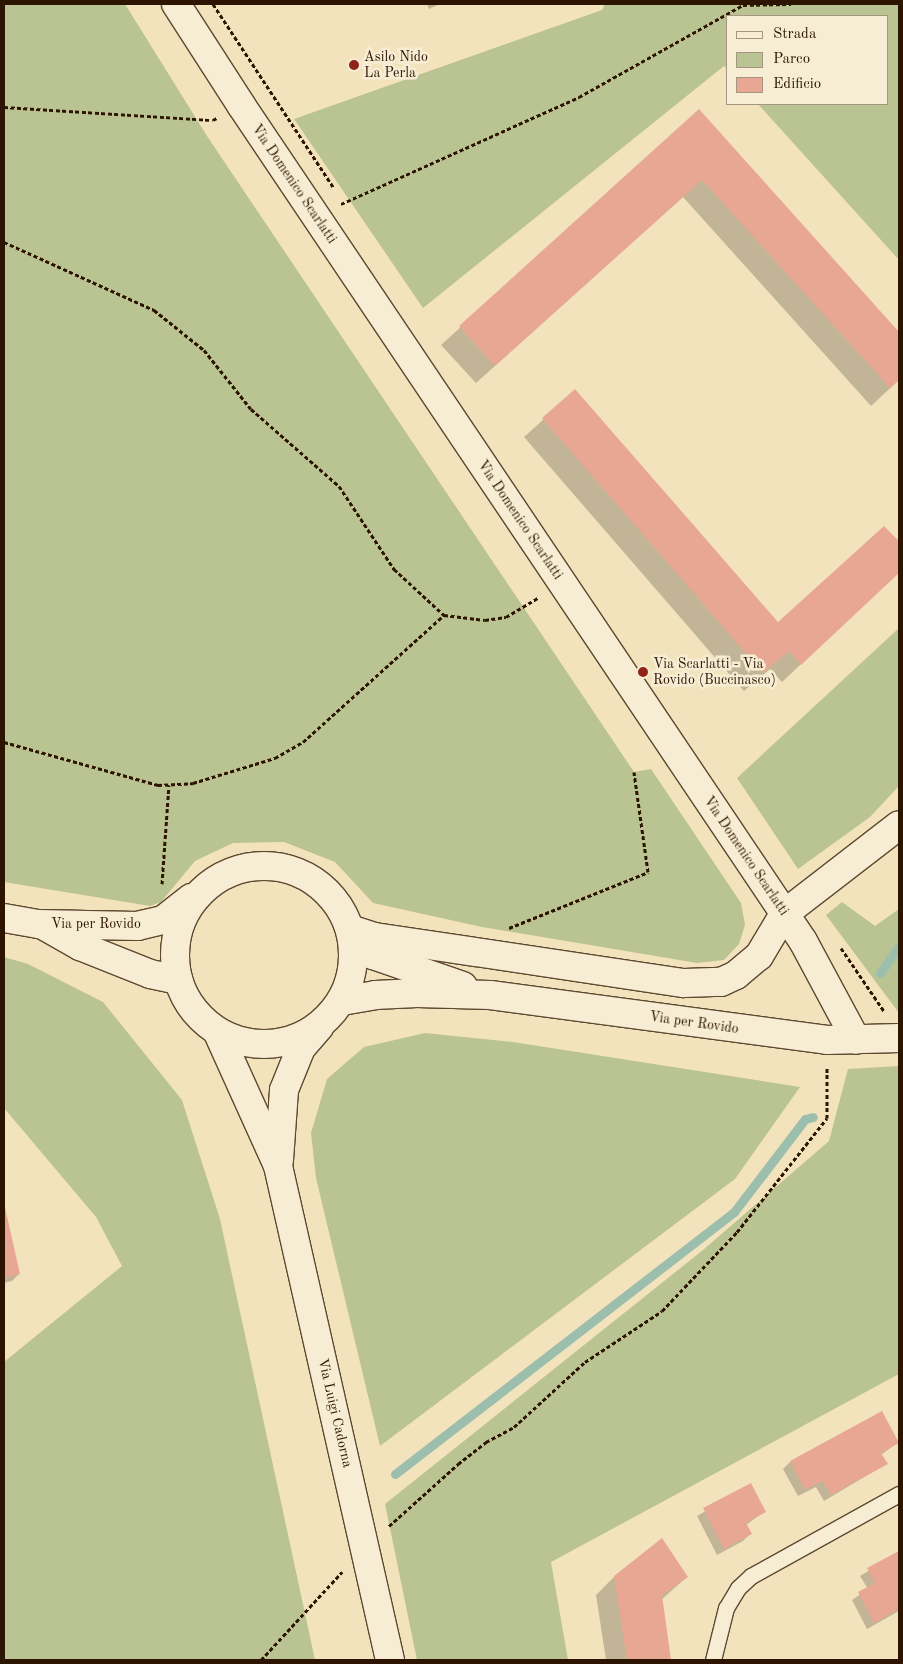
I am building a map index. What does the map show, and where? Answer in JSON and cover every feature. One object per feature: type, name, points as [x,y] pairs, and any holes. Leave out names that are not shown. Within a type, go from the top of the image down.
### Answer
[{"type":"street","name":"Via Domenico Scarlatti","points":[[176,4],[315,216],[816,962],[856,1040]]},
{"type":"street","points":[[352,937],[375,937],[684,983],[709,982],[736,976],[750,965],[770,941],[784,914],[899,825]]},
{"type":"street","points":[[319,1027],[296,1040],[270,1045],[243,1043],[218,1033],[200,1019],[186,1001],[178,980],[174,956],[177,932],[186,910],[202,890],[221,876],[244,868],[267,865],[291,870],[313,880],[331,896],[352,937],[352,974],[342,1001]]},
{"type":"street","name":"Via per Rovido","points":[[4,918],[39,924],[150,924],[163,920],[202,890]]},
{"type":"street","name":"Via per Rovido","points":[[39,924],[80,946],[150,974],[178,980]]},
{"type":"street","name":"Via per Rovido","points":[[352,937],[372,955],[490,995]]},
{"type":"street","name":"Via per Rovido","points":[[342,1001],[383,995],[490,995],[826,1040],[899,1038]]},
{"type":"street","name":"Via Luigi Cadorna","points":[[278,1166],[284,1090],[301,1048],[342,1001]]},
{"type":"street","name":"Via Luigi Cadorna","points":[[218,1033],[278,1166],[366,1546],[390,1660]]},
{"type":"lane","points":[[713,1660],[726,1608],[744,1582],[781,1557],[899,1494]]},
{"type":"path","points":[[315,216],[579,97],[743,5],[791,4]]},
{"type":"path","points":[[4,107],[213,120],[241,105]]},
{"type":"path","points":[[4,242],[154,310],[204,350],[251,410],[339,486],[394,569],[444,615],[484,620],[506,617],[563,583]]},
{"type":"path","points":[[4,742],[158,785],[193,783],[266,761],[303,742],[444,615]]},
{"type":"path","points":[[505,929],[648,872],[634,772]]},
{"type":"path","points":[[162,892],[169,785]]},
{"type":"path","points":[[261,1660],[366,1546],[458,1464],[486,1442],[514,1427],[585,1362],[662,1311],[737,1232],[827,1118],[826,1040]]},
{"type":"green space","points":[[4,4],[125,4],[207,136],[634,772],[651,769],[741,903],[745,925],[739,944],[724,960],[697,963],[482,927],[373,903],[335,862],[284,842],[233,843],[195,861],[161,902],[150,906],[4,882]]},
{"type":"green space","points":[[605,4],[899,4],[899,260],[759,105],[888,105],[888,15],[726,15],[726,68],[724,66],[423,308],[294,119],[602,10]]},
{"type":"green space","points":[[899,628],[899,786],[870,817],[798,869],[737,778]]},
{"type":"green space","points":[[842,902],[875,926],[899,909],[899,1013],[826,915]]},
{"type":"green space","points":[[4,957],[28,964],[103,1002],[182,1100],[220,1219],[315,1660],[4,1660],[4,1362],[122,1266],[96,1217],[4,1108]]},
{"type":"green space","points":[[425,1033],[513,1042],[800,1087],[735,1179],[380,1446],[316,1178],[311,1133],[327,1079],[364,1047]]},
{"type":"green space","points":[[899,1066],[899,1374],[551,1562],[568,1660],[417,1660],[385,1504],[703,1250],[829,1141],[848,1069]]},
{"type":"building","points":[[699,109],[899,332],[899,380],[890,388],[702,180],[495,366],[459,326]]},
{"type":"building","points":[[575,389],[778,622],[884,526],[899,541],[899,573],[801,665],[789,651],[763,673],[542,418]]},
{"type":"building","points":[[4,1203],[20,1274],[4,1278]]},
{"type":"building","points":[[882,1411],[899,1443],[881,1453],[888,1464],[831,1495],[823,1481],[805,1490],[790,1461]]},
{"type":"building","points":[[751,1483],[766,1512],[746,1523],[752,1534],[724,1549],[703,1508]]},
{"type":"building","points":[[662,1538],[688,1577],[662,1595],[671,1660],[627,1660],[614,1576]]},
{"type":"building","points":[[899,1551],[899,1609],[874,1623],[858,1592],[875,1583],[867,1568]]},
{"type":"waterway","points":[[880,973],[899,946]]},
{"type":"waterway","points":[[395,1474],[734,1212],[805,1119],[813,1117]]},
{"type":"place","name":"Asilo Nido La Perla","points":[[354,65]]},
{"type":"place","name":"Via Scarlatti - Via Rovido (Buccinasco)","points":[[643,672]]}]
